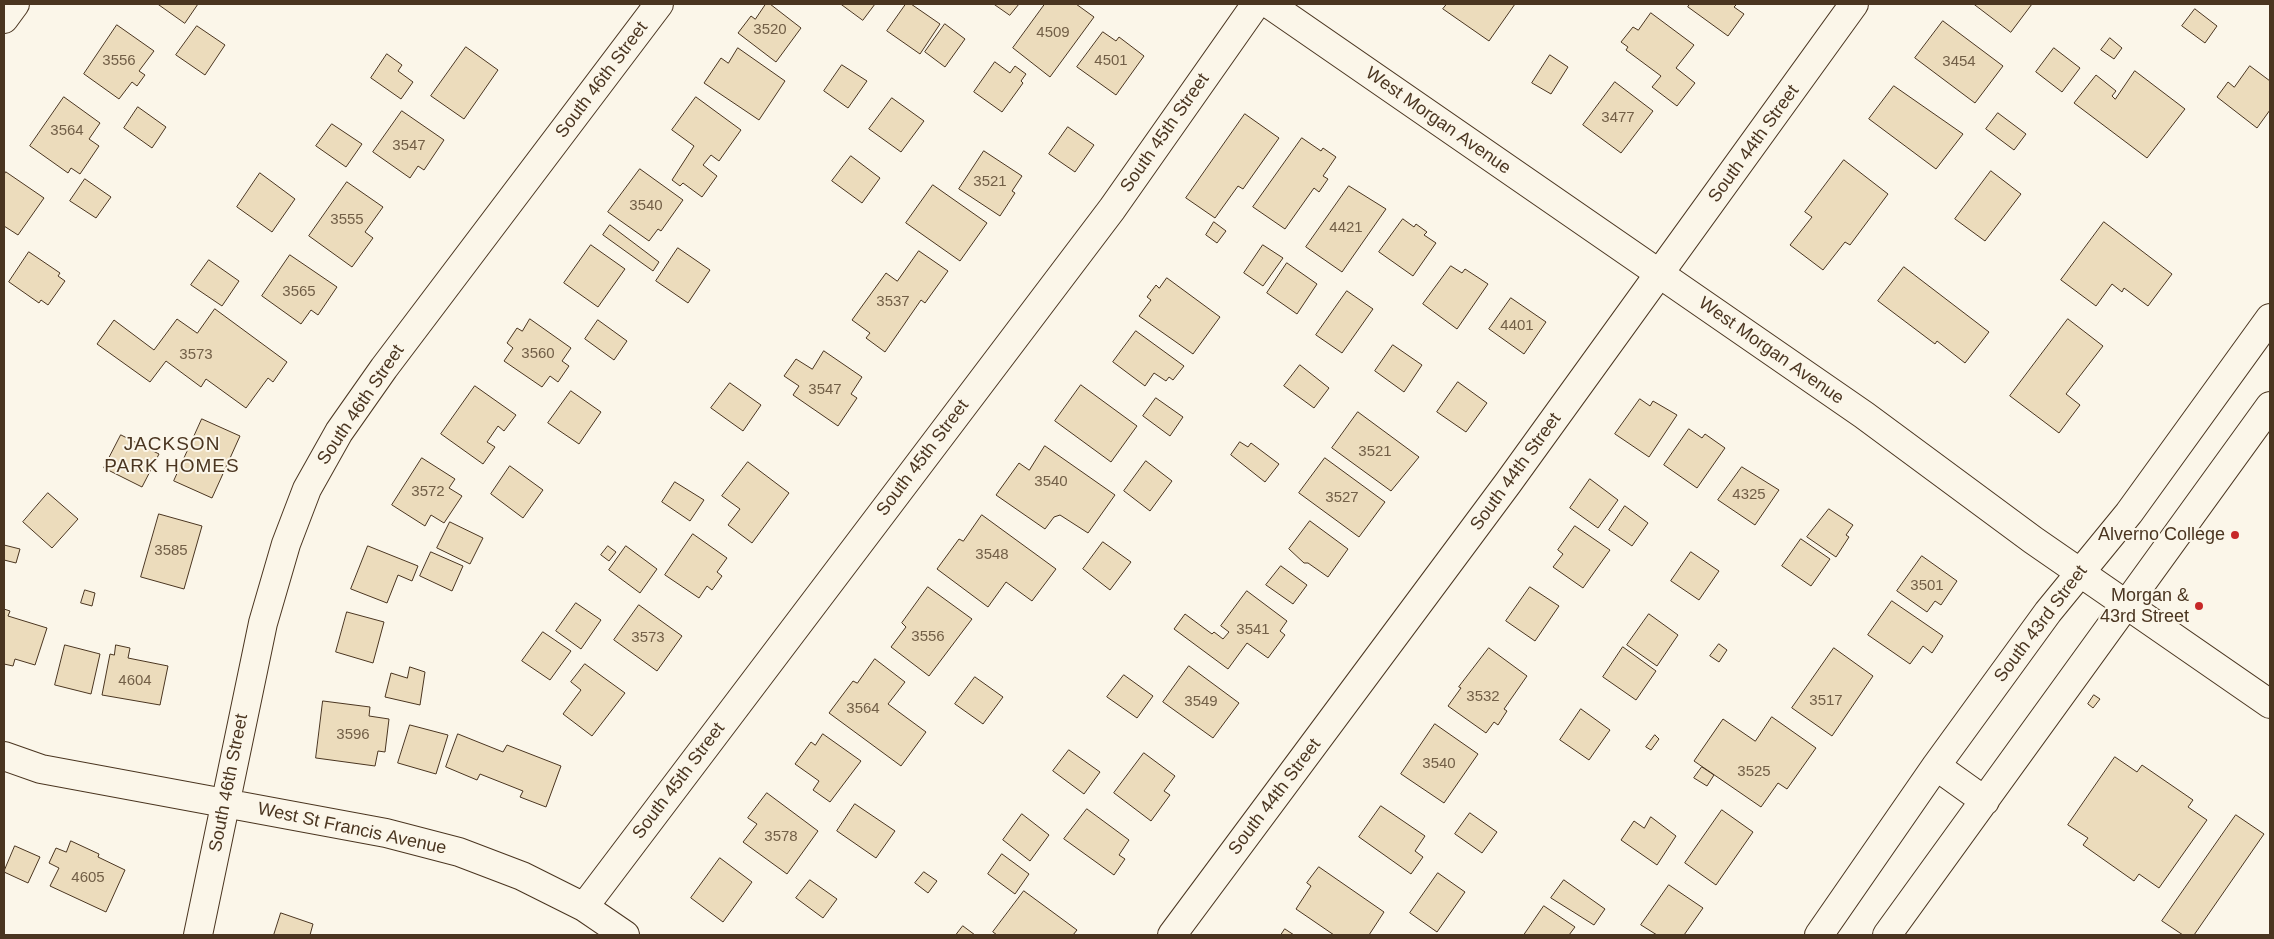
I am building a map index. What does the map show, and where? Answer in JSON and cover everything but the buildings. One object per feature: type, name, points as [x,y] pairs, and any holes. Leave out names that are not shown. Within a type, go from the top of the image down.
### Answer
[{"type":"street","points":[[4,19],[15,4]]},
{"type":"street","name":"South 46th Street","points":[[198,935],[262,622],[286,544],[312,480],[339,432],[384,368],[659,4]]},
{"type":"street","name":"South 45th Street","points":[[584,907],[1106,217],[1256,4]]},
{"type":"street","name":"West Morgan Avenue","points":[[1269,4],[1864,415],[2080,572],[2270,704]]},
{"type":"street","name":"South 44th Street","points":[[1172,935],[1508,483],[1854,4]]},
{"type":"street","name":"South 43rd Street","points":[[1819,935],[1936,766],[2048,612],[2129,513],[2270,318]]},
{"type":"street","points":[[1887,935],[2270,406]]},
{"type":"street","name":"West St Francis Avenue","points":[[4,756],[41,769],[386,833],[459,852],[522,876],[584,907],[625,935]]},
{"type":"street","points":[[1936,766],[1985,801]]},
{"type":"place","name":"Alverno College","points":[[2235,535]]},
{"type":"place","name":"Morgan & 43rd Street","points":[[2199,606]]},
{"type":"district","name":"JACKSON PARK HOMES","points":[[172,456]]}]
